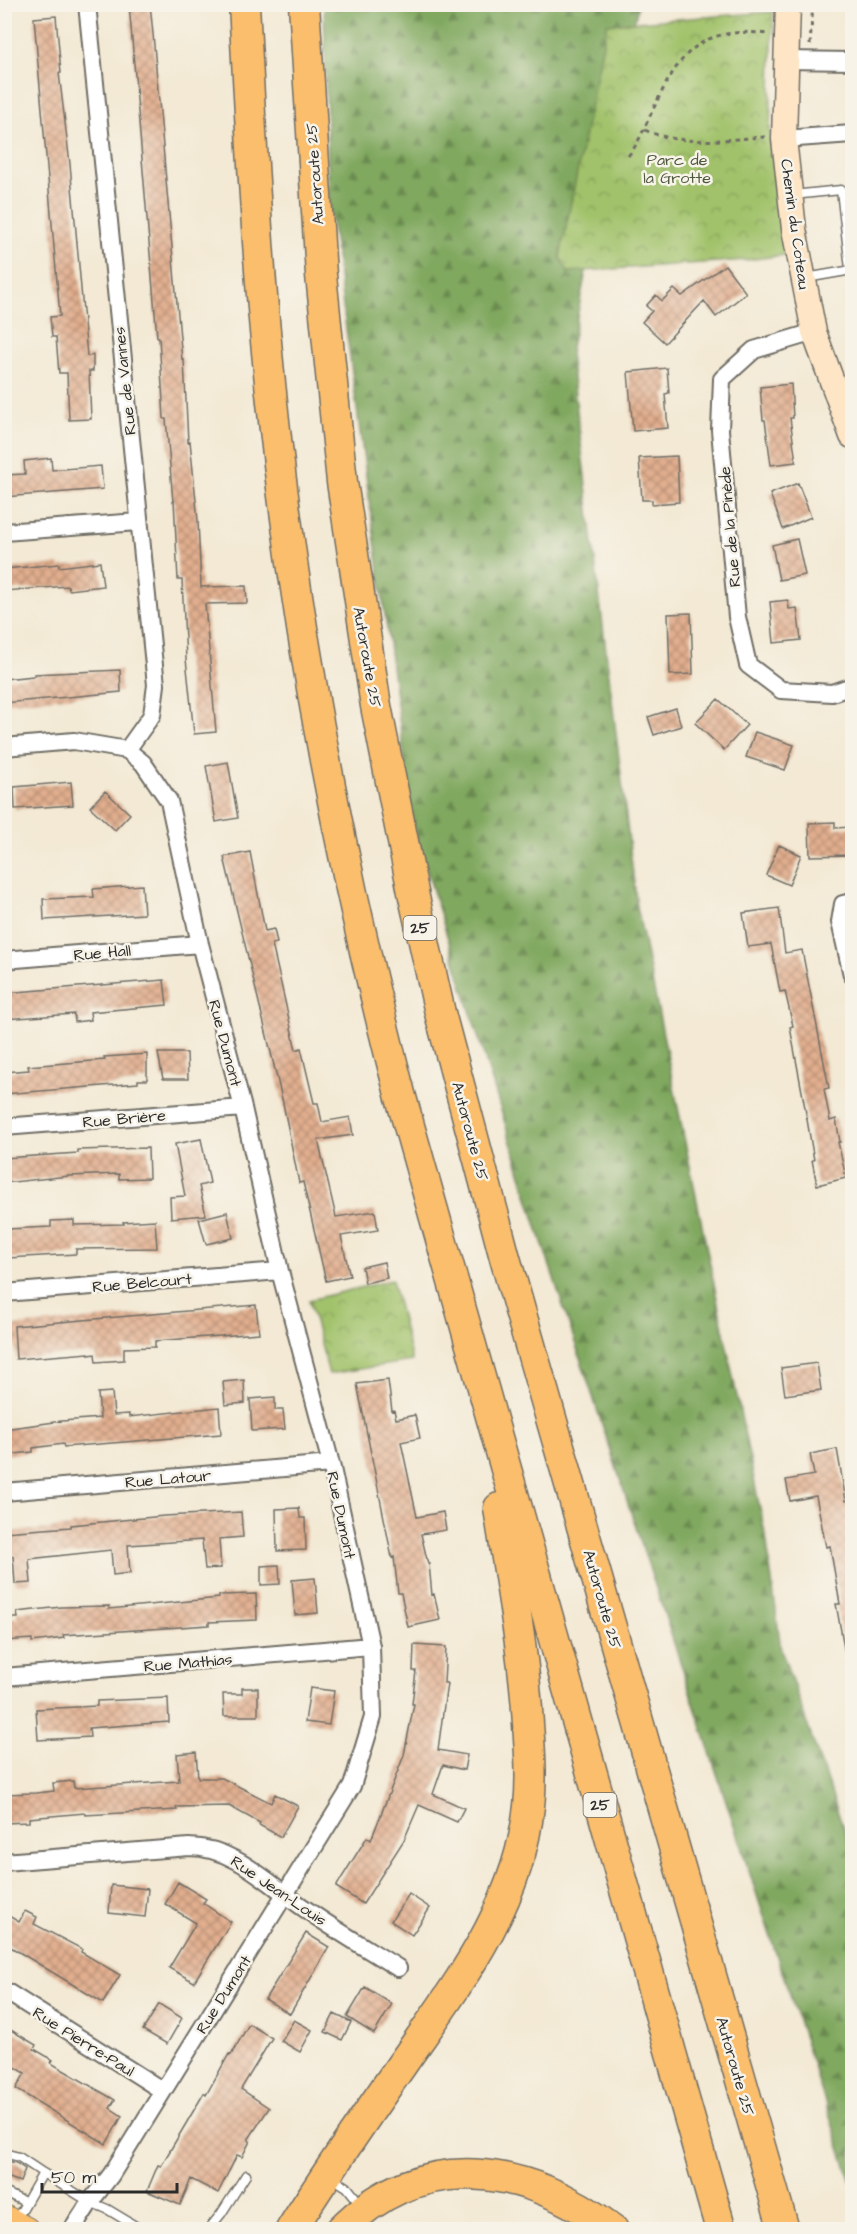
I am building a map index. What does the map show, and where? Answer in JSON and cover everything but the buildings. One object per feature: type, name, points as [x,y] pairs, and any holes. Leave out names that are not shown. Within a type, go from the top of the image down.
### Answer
[{"type":"highway","name":"25","points":[[244,4],[265,330],[290,549],[337,827],[372,986],[400,1094],[721,2229]]},
{"type":"highway","name":"Autoroute 25","points":[[304,4],[321,275],[337,443],[358,603],[400,833],[440,1013],[491,1205],[783,2229]]},
{"type":"highway","points":[[291,2229],[326,2174],[480,1950],[509,1890],[524,1837],[531,1780],[526,1691],[480,1380]]},
{"type":"highway","points":[[759,2146],[792,2229]]},
{"type":"highway","points":[[341,2229],[365,2209],[397,2190],[415,2182],[453,2173],[509,2178],[537,2187],[569,2201],[613,2229]]},
{"type":"street","name":"Rue de Vannes","points":[[87,4],[156,686],[152,715],[127,750]]},
{"type":"street","name":"Chemin du Coteau","points":[[788,4],[777,138],[814,332],[852,436]]},
{"type":"street","points":[[785,60],[852,61]]},
{"type":"street","points":[[777,138],[852,134]]},
{"type":"street","name":"Rue de la Pinède","points":[[814,332],[754,350],[722,379],[720,430],[737,617],[748,664],[781,690],[832,693],[852,686]]},
{"type":"street","points":[[4,532],[138,522]]},
{"type":"street","points":[[4,747],[74,741],[127,750]]},
{"type":"street","name":"Rue Dumont","points":[[72,2229],[111,2175],[352,1786],[373,1717],[371,1646],[331,1464],[280,1271],[243,1108],[200,944],[169,801],[143,763],[127,750]]},
{"type":"street","points":[[852,902],[843,904],[840,922],[852,975]]},
{"type":"street","name":"Rue Hall","points":[[4,960],[200,944]]},
{"type":"street","name":"Rue Brière","points":[[4,1127],[243,1108]]},
{"type":"street","name":"Rue Belcourt","points":[[4,1293],[280,1271]]},
{"type":"street","name":"Rue Latour","points":[[4,1492],[331,1464]]},
{"type":"street","name":"Rue Mathias","points":[[4,1677],[371,1646]]},
{"type":"street","name":"Rue Jean-Louis","points":[[4,1862],[189,1846],[223,1852],[398,1968]]},
{"type":"street","name":"Rue Pierre-Paul","points":[[4,1990],[163,2091]]},
{"type":"lane","points":[[789,195],[841,190],[851,269],[802,278]]},
{"type":"lane","points":[[4,2153],[19,2157],[90,2202],[142,2229]]},
{"type":"lane","points":[[16,2221],[43,2173]]},
{"type":"lane","points":[[326,2174],[347,2187],[365,2209]]},
{"type":"lane","points":[[208,2229],[246,2175]]},
{"type":"lane","points":[[4,2192],[16,2221]]},
{"type":"path","points":[[810,47],[813,4]]},
{"type":"path","points":[[628,156],[639,143],[682,57],[716,36],[754,32],[771,34]]},
{"type":"path","points":[[670,66],[675,69]]},
{"type":"path","points":[[644,129],[669,139],[777,138]]},
{"type":"green space","points":[[324,5],[638,5],[570,353],[637,907],[767,1543],[781,1649],[852,1853],[852,2184],[538,1230],[414,829],[329,203]]},
{"type":"green space","name":"Parc de la Grotte","points":[[773,12],[770,136],[784,255],[747,260],[568,272],[560,257],[607,24]]},
{"type":"green space","points":[[392,1280],[412,1361],[329,1374],[309,1300]]}]
